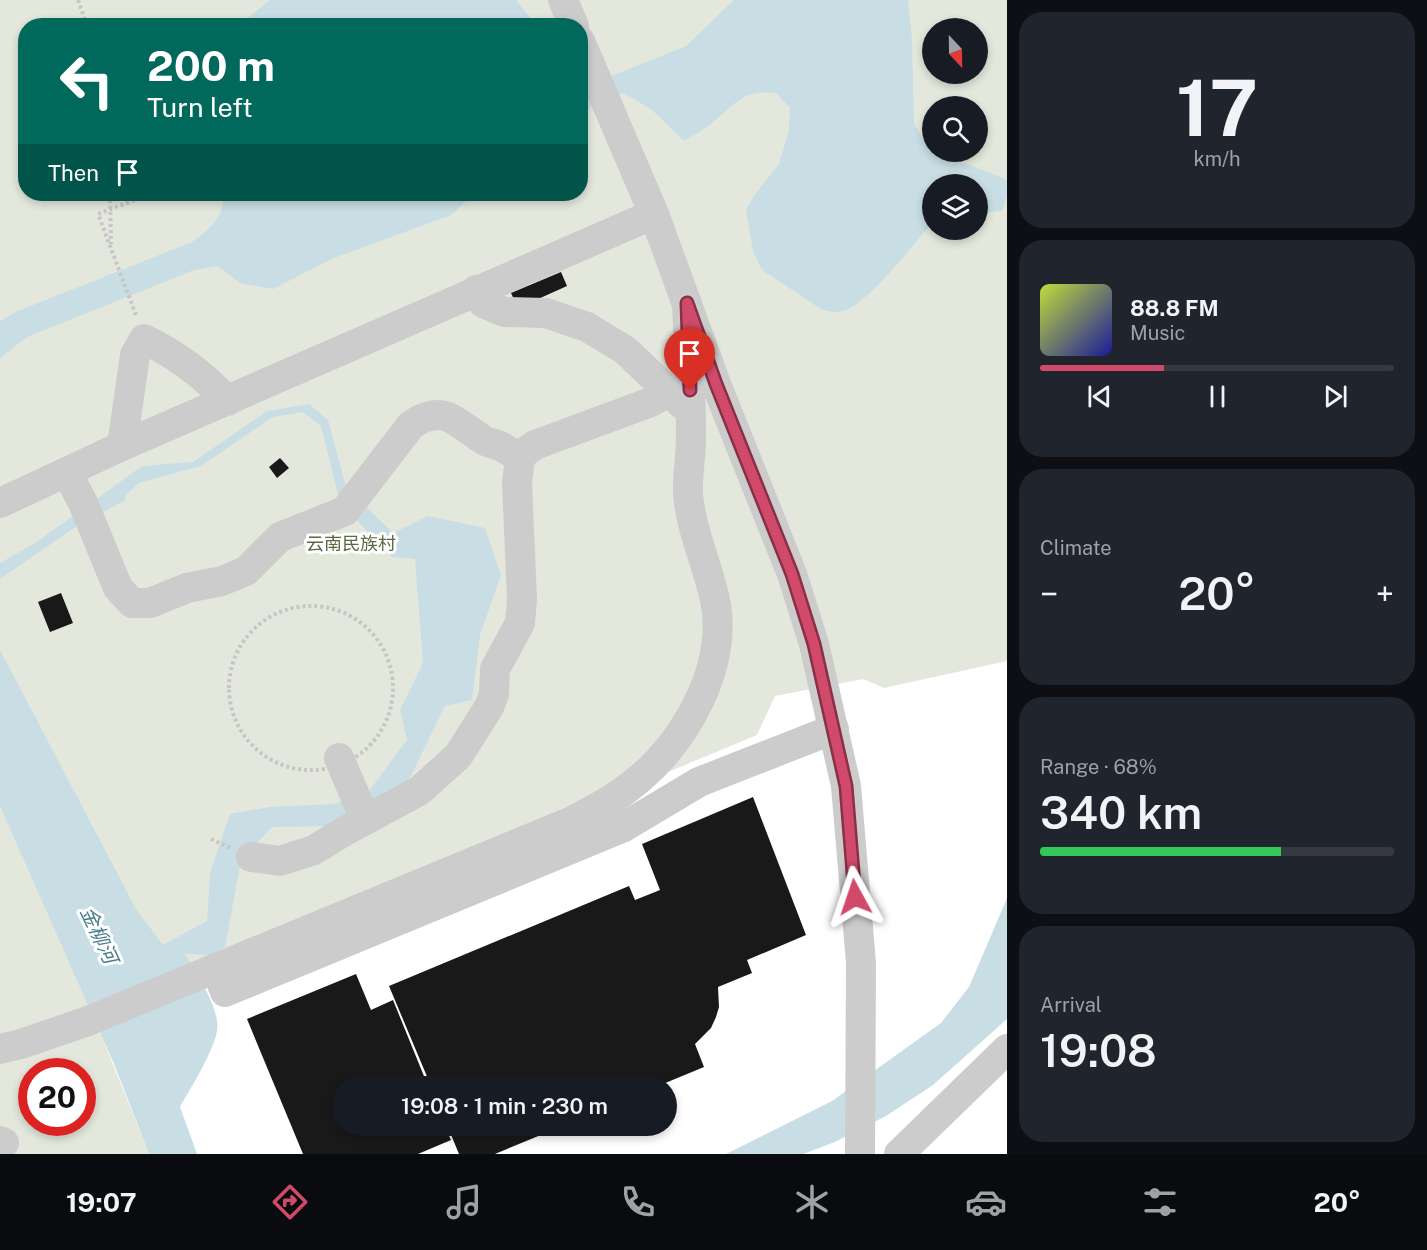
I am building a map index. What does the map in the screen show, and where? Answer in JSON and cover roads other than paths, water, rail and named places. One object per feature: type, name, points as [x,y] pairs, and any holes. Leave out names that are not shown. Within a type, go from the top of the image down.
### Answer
[{"type":"street","points":[[563,0],[571,18]]},
{"type":"street","points":[[588,59],[654,213],[716,384],[792,574],[814,644],[846,786],[861,963],[860,1147]]},
{"type":"street","points":[[0,503],[122,446],[654,213]]},
{"type":"street","points":[[476,291],[483,303],[504,312],[546,313],[587,327],[625,350],[691,412]]},
{"type":"street","points":[[0,1049],[88,1021],[572,821],[608,801],[638,780],[667,751],[691,719],[711,670],[719,633],[716,603],[688,494],[691,412],[687,303]]},
{"type":"street","points":[[122,446],[140,327],[213,384],[227,401]]},
{"type":"street","points":[[251,857],[280,861],[314,850],[360,809],[419,791],[458,756],[489,707],[494,694],[495,669],[520,623],[522,599],[517,482],[519,459],[535,445],[651,402],[669,392]]},
{"type":"street","points":[[67,472],[88,515],[118,588],[132,603],[150,603],[187,588],[222,581],[246,571],[280,537],[352,501],[411,425],[422,418],[436,414],[451,417],[484,441],[501,446],[519,459]]},
{"type":"street","points":[[209,971],[225,992],[622,828],[699,782],[834,729]]},
{"type":"street","points":[[341,760],[360,809]]},
{"type":"street","points":[[899,1154],[1007,1049]]},
{"type":"water","points":[[270,0],[516,0],[530,18],[248,18]]},
{"type":"water","points":[[734,0],[908,0],[912,39],[914,124],[922,137],[922,162],[956,162],[973,166],[1007,180],[1007,196],[1002,211],[988,212],[988,174],[922,174],[922,235],[899,263],[864,298],[843,311],[832,312],[821,309],[762,270],[753,251],[746,210],[779,164],[789,130],[790,108],[776,93],[764,92],[746,96],[684,141],[651,109],[623,93],[588,109],[588,86],[686,46]]},
{"type":"water","points":[[466,201],[451,215],[334,258],[273,289],[240,283],[218,266],[194,270],[27,337],[0,358],[0,321],[18,311],[192,242],[215,222],[223,202]]},
{"type":"water","name":"金柳河","points":[[309,404],[328,420],[346,487],[393,533],[428,516],[485,528],[501,575],[480,635],[472,700],[445,706],[404,790],[332,826],[272,827],[241,860],[225,947],[213,955],[185,954],[207,991],[217,1022],[215,1040],[180,1107],[197,1154],[149,1154],[114,1064],[0,806],[0,650],[136,909],[163,945],[207,921],[210,873],[230,814],[270,807],[335,804],[369,791],[407,740],[400,710],[423,663],[415,559],[392,557],[340,503],[321,426],[303,412],[273,417],[201,466],[139,483],[127,494],[124,501],[77,526],[0,579],[0,563],[34,544],[142,466],[193,462],[267,411]]},
{"type":"water","points":[[1007,898],[1007,1019],[933,1085],[886,1116],[835,1142],[803,1154],[726,1154],[832,1101],[941,1023],[969,987]]},
{"type":"park label","name":"云南民族村","points":[[351,544]]}]
